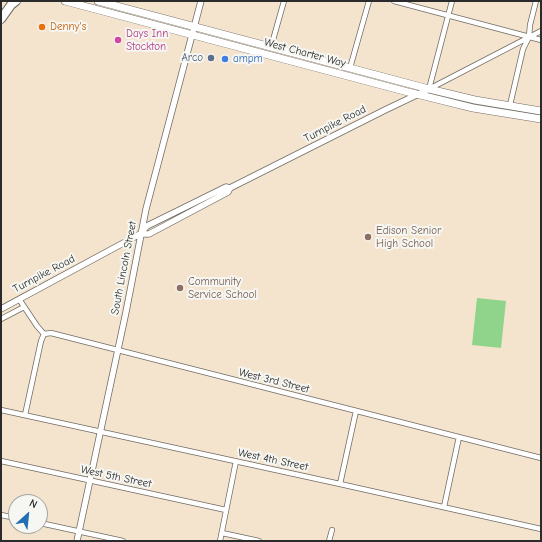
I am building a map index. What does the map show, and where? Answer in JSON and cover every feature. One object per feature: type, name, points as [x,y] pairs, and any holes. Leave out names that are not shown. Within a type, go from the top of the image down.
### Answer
[{"type":"highway","points":[[1,14],[6,1]]},
{"type":"highway","points":[[1,19],[11,5],[16,1]]},
{"type":"main road","name":"West Charter Way","points":[[65,1],[419,95],[473,108],[541,119]]},
{"type":"main road","name":"West Charter Way","points":[[98,1],[118,3],[194,26],[430,89],[475,100],[541,111]]},
{"type":"main road","points":[[80,5],[88,3],[109,8],[118,3]]},
{"type":"main road","points":[[244,48],[250,46],[266,50],[271,47]]},
{"type":"main road","points":[[324,70],[327,67],[347,72],[350,68]]},
{"type":"street","name":"South Lincoln Street","points":[[77,541],[140,234],[201,1]]},
{"type":"street","points":[[271,47],[284,1]]},
{"type":"street","points":[[350,68],[369,1]]},
{"type":"street","points":[[394,1],[541,40]]},
{"type":"street","points":[[430,89],[452,1]]},
{"type":"street","points":[[510,105],[524,49],[529,37],[530,24],[536,1]]},
{"type":"street","name":"Turnpike Road","points":[[140,234],[149,234],[228,192],[230,188],[385,110],[419,95],[541,31]]},
{"type":"street","name":"Turnpike Road","points":[[1,309],[140,234],[147,226],[222,188],[230,188]]},
{"type":"street","points":[[19,299],[44,334],[41,341],[25,415]]},
{"type":"street","points":[[1,319],[24,307]]},
{"type":"street","name":"West 3rd Street","points":[[44,334],[51,334],[117,350],[541,458]]},
{"type":"street","name":"West 4th Street","points":[[1,410],[541,529]]},
{"type":"street","points":[[340,484],[356,411]]},
{"type":"street","points":[[444,507],[459,437]]},
{"type":"street","name":"West 5th Street","points":[[1,461],[226,510]]},
{"type":"street","points":[[220,541],[236,461]]},
{"type":"street","points":[[48,525],[123,541]]},
{"type":"street","points":[[329,541],[332,530]]},
{"type":"street","points":[[222,533],[259,541]]},
{"type":"green space","points":[[477,298],[506,301],[501,348],[472,345]]},
{"type":"place","name":"Denny's","points":[[42,27]]},
{"type":"place","name":"Days Inn Stockton","points":[[118,40]]},
{"type":"place","name":"Arco","points":[[211,58]]},
{"type":"place","name":"ampm","points":[[225,59]]},
{"type":"place","name":"Edison Senior High School","points":[[368,237]]},
{"type":"place","name":"Community Service School","points":[[180,288]]}]
